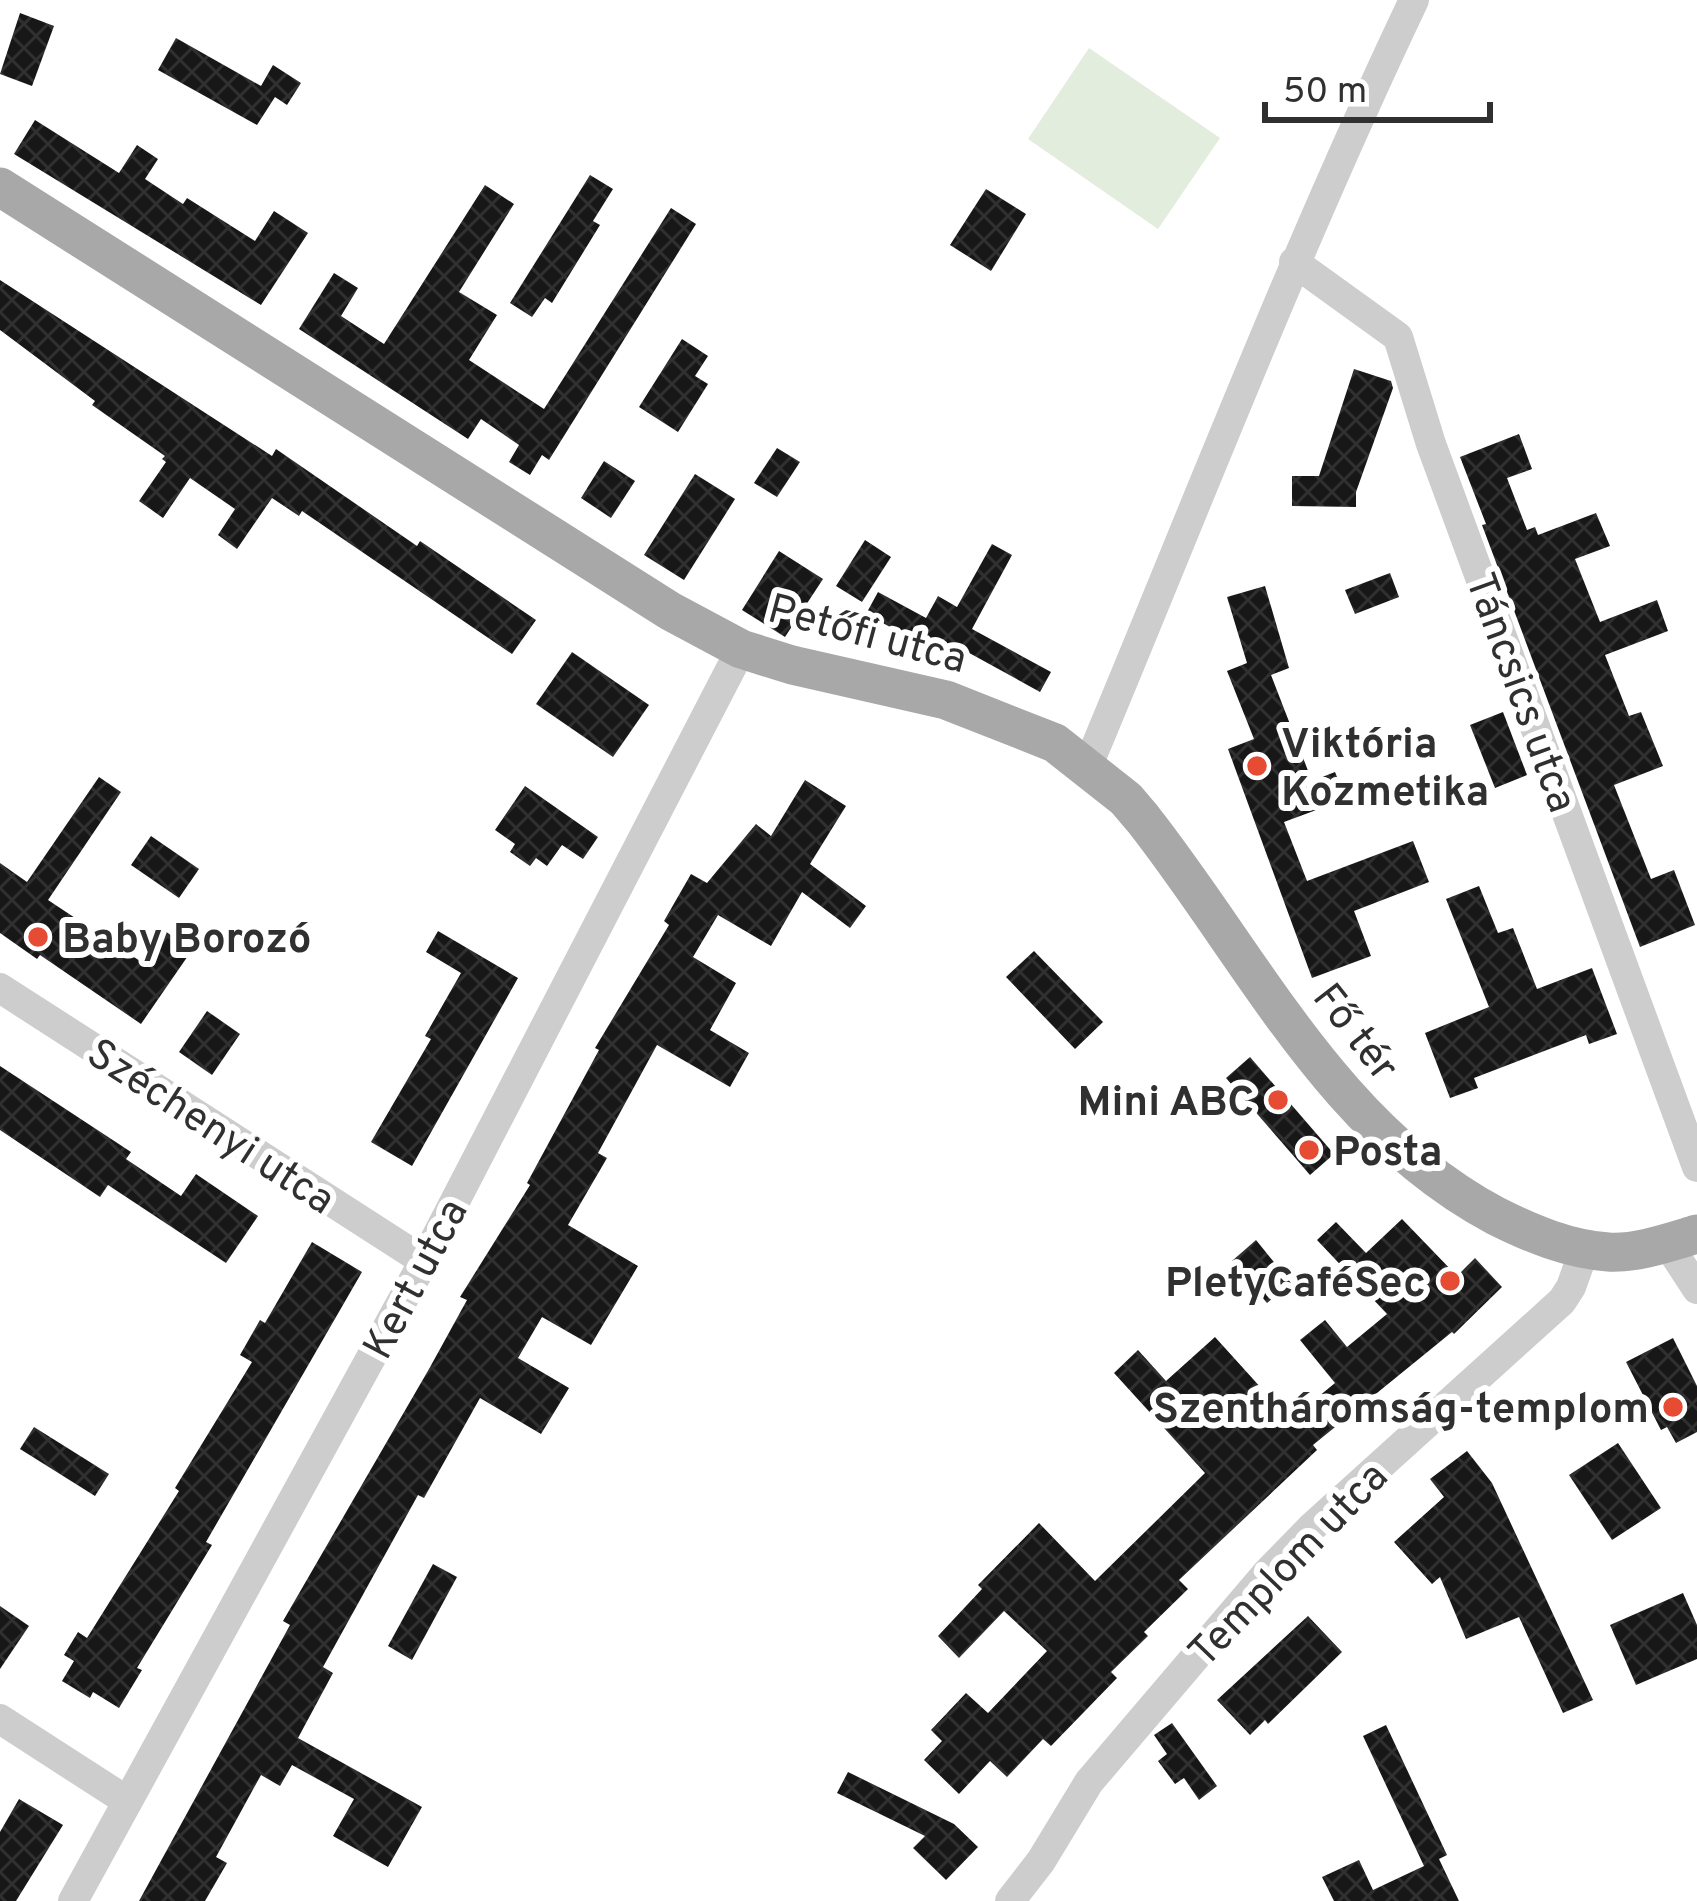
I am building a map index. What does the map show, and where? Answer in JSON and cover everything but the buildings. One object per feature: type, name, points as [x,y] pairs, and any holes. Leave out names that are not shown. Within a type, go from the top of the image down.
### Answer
[{"type":"main road","name":"Petőfi utca","points":[[0,187],[651,598],[741,649],[946,700],[1055,743],[1086,770]]},
{"type":"main road","name":"Fő tér","points":[[1086,770],[1126,799],[1143,819],[1324,1073],[1362,1116],[1432,1177],[1545,1240],[1612,1252],[1682,1239]]},
{"type":"street","points":[[1086,770],[1294,262],[1414,0]]},
{"type":"street","name":"Táncsics utca","points":[[1294,262],[1398,337],[1431,444],[1697,1167]]},
{"type":"street","name":"Kert utca","points":[[73,1901],[424,1261],[741,649]]},
{"type":"street","name":"Széchenyi utca","points":[[0,988],[424,1261]]},
{"type":"street","points":[[1682,1239],[1697,1289]]},
{"type":"street","name":"Templom utca","points":[[1010,1901],[1089,1783],[1268,1573],[1311,1528],[1562,1301],[1586,1248]]},
{"type":"street","points":[[0,1720],[127,1801]]},
{"type":"green space","points":[[1089,48],[1220,138],[1158,229],[1028,139]]},
{"type":"place","name":"Viktória Kozmetika","points":[[1257,766]]},
{"type":"place","name":"Baby Borozó","points":[[38,937]]},
{"type":"place","name":"Mini ABC","points":[[1278,1100]]},
{"type":"place","name":"Posta","points":[[1309,1150]]},
{"type":"place","name":"PletyCaféSec","points":[[1450,1281]]},
{"type":"place","name":"Szentháromság-templom","points":[[1673,1407]]}]
